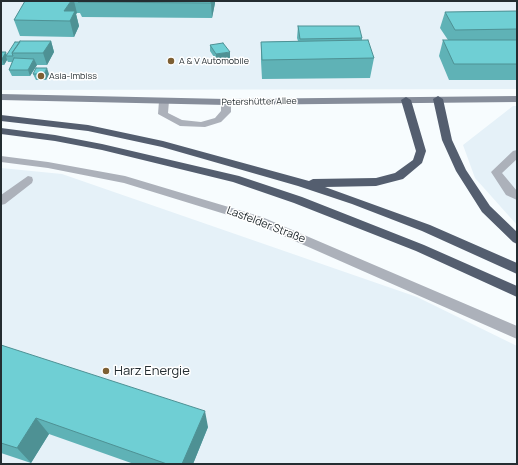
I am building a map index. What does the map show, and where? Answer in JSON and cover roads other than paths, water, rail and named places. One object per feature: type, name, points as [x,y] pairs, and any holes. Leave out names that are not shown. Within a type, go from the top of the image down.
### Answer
[{"type":"highway","points":[[302,183],[376,182],[399,176],[411,168],[418,161],[421,151],[406,100]]},
{"type":"highway","points":[[438,100],[447,140],[461,171],[486,209],[517,239]]},
{"type":"highway","points":[[1,118],[88,128],[163,144],[302,183],[356,201],[426,228],[517,269]]},
{"type":"highway","points":[[1,131],[55,138],[102,147],[235,179],[298,200],[420,248],[517,292]]},
{"type":"main road","name":"Petershütter Allee","points":[[1,96],[226,102],[517,99]]},
{"type":"street","points":[[164,101],[163,114],[180,123],[202,125],[218,120],[226,112],[226,102]]},
{"type":"street","points":[[517,153],[496,172],[510,192],[517,196]]},
{"type":"street","name":"Lasfelder Straße","points":[[1,159],[48,165],[125,180],[258,220],[517,333]]},
{"type":"street","points":[[1,201],[28,180]]},
{"type":"place","name":"A & V Automobile","points":[[171,61]]},
{"type":"place","name":"Asia-Imbiss","points":[[41,76]]},
{"type":"place","name":"Harz Energie","points":[[106,371]]}]
